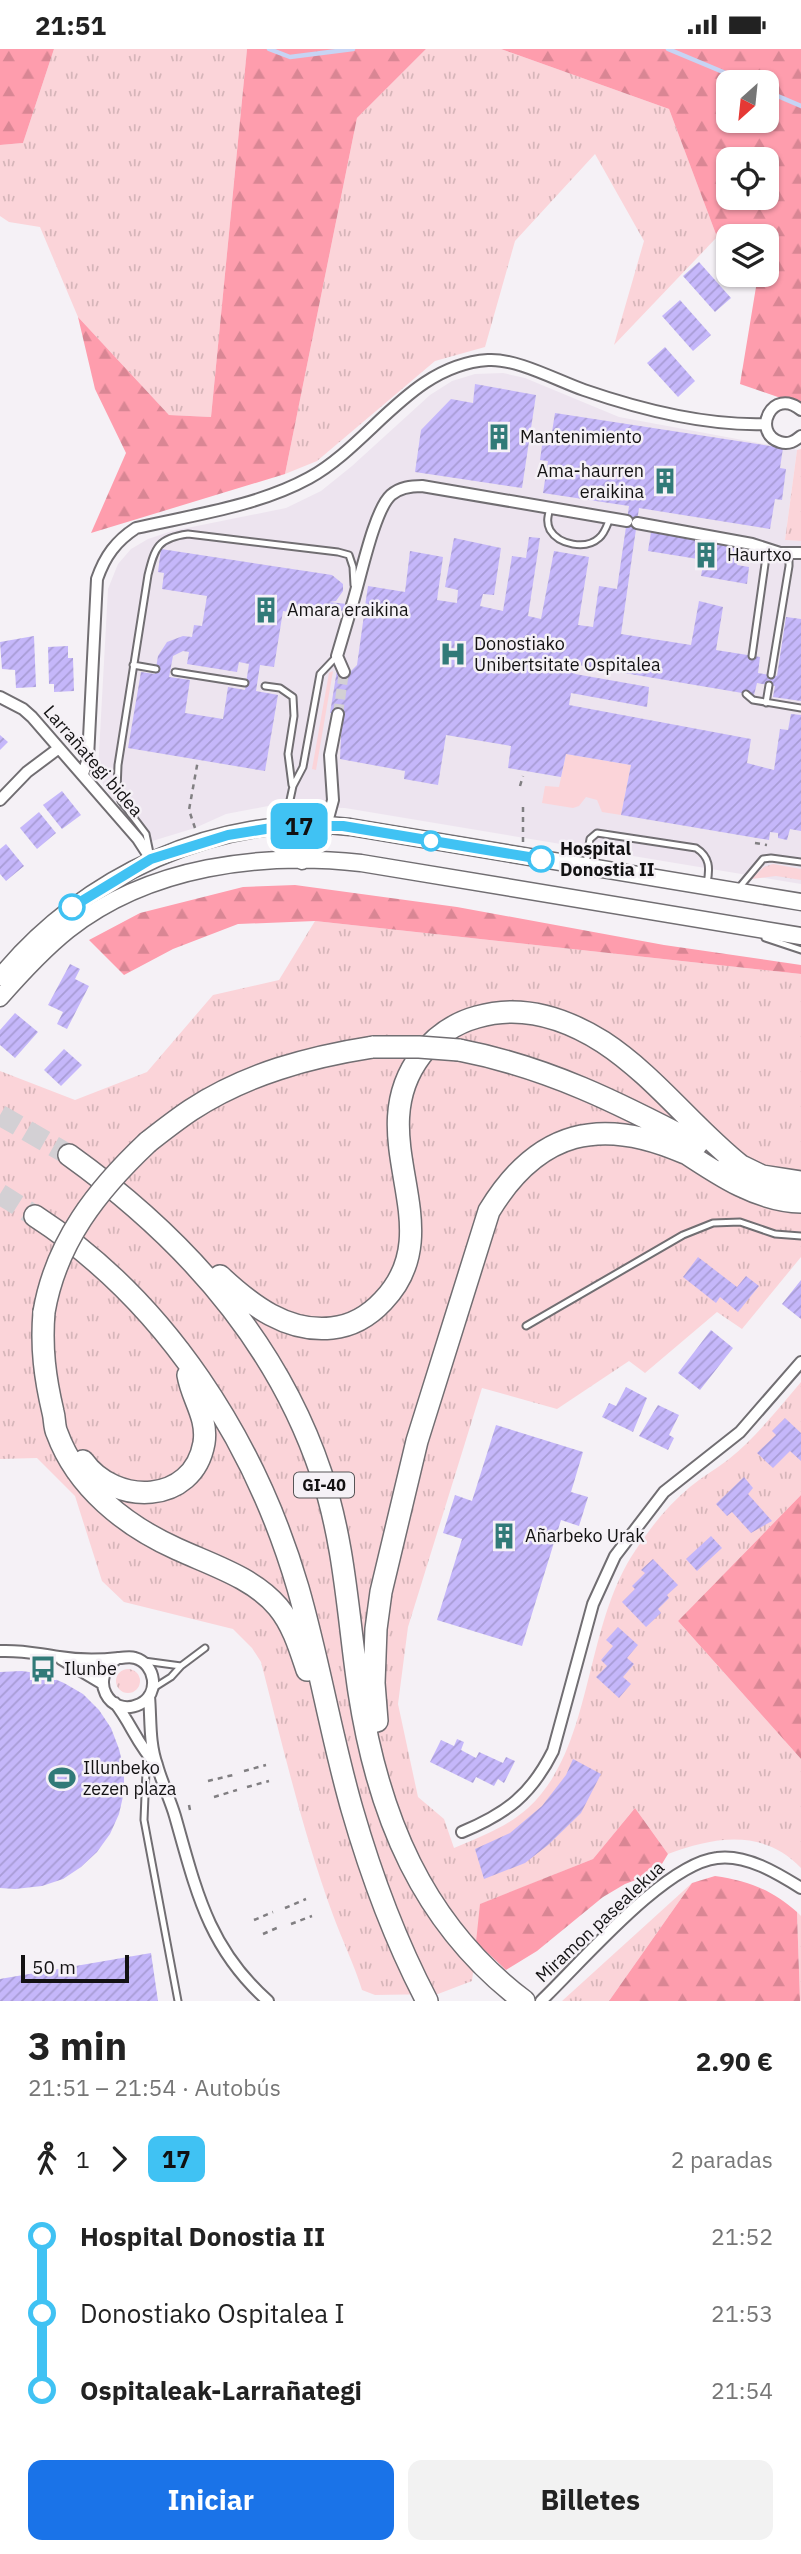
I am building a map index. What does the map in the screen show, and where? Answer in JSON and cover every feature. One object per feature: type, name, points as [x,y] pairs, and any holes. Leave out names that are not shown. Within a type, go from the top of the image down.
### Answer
[{"type":"highway","points":[[173,1239],[194,1251],[258,1308],[293,1325],[317,1329],[333,1328],[349,1324],[371,1312],[389,1294],[400,1277],[410,1244],[410,1206],[398,1151],[397,1132],[405,1082],[414,1065],[435,1039],[468,1020],[509,1011],[545,1016],[581,1030],[604,1043],[643,1074],[712,1144],[741,1166]]},
{"type":"highway","points":[[325,1697],[310,1682],[296,1639],[287,1619],[277,1606],[246,1581],[153,1537],[113,1511],[92,1489],[65,1450],[56,1431],[43,1367],[44,1312],[54,1269],[81,1216],[121,1167],[148,1142],[192,1109],[260,1075],[300,1061],[373,1047],[419,1047],[460,1050],[490,1056],[549,1074],[609,1099],[762,1176],[801,1182]]},
{"type":"highway","points":[[549,1074],[588,1093],[726,1178],[762,1195],[801,1202]]},
{"type":"highway","points":[[375,1772],[379,1738],[374,1669],[381,1592],[417,1441],[489,1211],[504,1186],[524,1164],[544,1149],[568,1139],[593,1133],[618,1133],[648,1139],[685,1153]]},
{"type":"highway","name":"GI-40","points":[[69,1155],[124,1196],[173,1239],[225,1297],[260,1345],[305,1429],[322,1475],[336,1528],[360,1693],[375,1772],[404,1854],[451,1929],[481,1963],[524,2001]]},
{"type":"highway","name":"GI-40","points":[[35,1216],[90,1258],[116,1282],[186,1359],[217,1403],[267,1498],[298,1588],[366,1854],[382,1901],[427,2001]]},
{"type":"highway","points":[[54,1415],[86,1465],[100,1478],[132,1492],[145,1493],[170,1488],[196,1464],[204,1442],[203,1417],[190,1382],[186,1359]]},
{"type":"main road","points":[[0,977],[36,936],[58,916],[151,859],[234,830],[285,823],[327,823],[541,859],[586,863],[738,888],[801,902]]},
{"type":"main road","points":[[302,860],[312,853],[327,823]]},
{"type":"main road","points":[[214,867],[199,863],[195,859],[195,853],[218,843],[234,830]]},
{"type":"main road","points":[[151,859],[188,872]]},
{"type":"main road","points":[[0,998],[33,962],[68,930],[145,873],[151,859]]},
{"type":"main road","points":[[90,915],[153,882],[188,872],[250,863],[302,860],[361,863],[801,936]]},
{"type":"street","points":[[83,774],[88,758],[97,579],[102,563],[111,550],[122,537],[136,529],[269,496],[307,479],[332,464],[425,382],[466,363],[491,359],[525,367],[602,396],[661,412],[739,425],[766,424]]},
{"type":"street","points":[[801,410],[793,404],[780,404],[769,412],[766,424],[771,436],[782,443],[789,443],[801,436]]},
{"type":"street","points":[[344,671],[337,656],[379,510],[391,494],[407,486],[422,486],[610,518],[752,544],[767,550],[795,553]]},
{"type":"street","name":"Larrañategi bidea","points":[[0,697],[32,717],[138,839],[151,859]]},
{"type":"street","points":[[327,823],[333,800],[330,755],[338,714]]},
{"type":"street","points":[[0,800],[27,772],[59,748]]},
{"type":"street","points":[[462,1832],[491,1819],[528,1791],[542,1772],[553,1751],[593,1604],[615,1556],[664,1492],[740,1431],[801,1362]]},
{"type":"street","points":[[0,1651],[31,1651],[59,1657],[134,1657],[141,1660],[152,1673],[149,1729],[156,1764],[171,1801],[197,1891],[212,1930],[233,1965],[268,2001]]},
{"type":"street","points":[[59,1657],[103,1684]]},
{"type":"street","points":[[118,1658],[106,1668],[104,1692],[126,1717],[142,1749],[156,1764]]},
{"type":"street","points":[[115,1703],[130,1707],[138,1705],[151,1692]]},
{"type":"street","name":"Miramon pasealekua","points":[[541,2001],[657,1889],[691,1865],[718,1857],[740,1859],[761,1866],[801,1888]]},
{"type":"lane","points":[[550,508],[547,520],[551,531],[563,541],[576,544],[589,545],[599,538],[610,518]]},
{"type":"lane","points":[[151,859],[146,834],[121,801],[117,790],[118,765],[148,575],[159,544],[170,536],[188,534],[348,555],[353,567],[352,605]]},
{"type":"lane","points":[[752,656],[767,550]]},
{"type":"lane","points":[[771,675],[789,566],[795,553]]},
{"type":"lane","points":[[285,823],[293,786],[303,767],[320,674],[337,656]]},
{"type":"lane","points":[[134,665],[156,669]]},
{"type":"lane","points":[[175,672],[245,683]]},
{"type":"lane","points":[[766,703],[769,685]]},
{"type":"lane","points":[[265,686],[280,688],[293,697],[295,716],[288,754],[293,786]]},
{"type":"lane","points":[[746,694],[753,700],[801,708]]},
{"type":"lane","points":[[327,823],[352,820],[586,863],[590,839],[597,833],[696,848],[703,852],[710,868],[707,883]]},
{"type":"lane","points":[[738,888],[763,859],[801,862]]},
{"type":"lane","points":[[250,863],[346,868],[693,926]]},
{"type":"lane","points":[[738,888],[801,895]]},
{"type":"lane","points":[[705,928],[771,939],[801,950]]},
{"type":"lane","points":[[526,1326],[684,1235],[713,1223],[740,1222],[775,1234],[801,1236]]},
{"type":"lane","points":[[151,1692],[205,1648]]},
{"type":"lane","points":[[141,1660],[181,1666]]},
{"type":"lane","points":[[156,1764],[146,1771],[144,1821],[178,2001]]},
{"type":"path","points":[[195,828],[189,810],[198,760]]},
{"type":"path","points":[[520,786],[523,775]]},
{"type":"path","points":[[523,802],[523,842]]},
{"type":"path","points":[[755,843],[767,845]]},
{"type":"path","points":[[244,1771],[266,1765]]},
{"type":"path","points":[[208,1781],[233,1775]]},
{"type":"path","points":[[247,1787],[269,1781]]},
{"type":"path","points":[[214,1797],[237,1790]]},
{"type":"path","points":[[285,1908],[306,1899]]},
{"type":"path","points":[[254,1920],[273,1912]]},
{"type":"path","points":[[291,1924],[312,1916]]},
{"type":"path","points":[[263,1934],[279,1927]]},
{"type":"shaded area","name":"Donostiako Unibertsitate Ospitalea","points":[[503,373],[525,378],[619,417],[797,450],[785,540],[801,541],[801,884],[345,808],[268,806],[226,814],[195,828],[149,842],[105,789],[98,771],[108,589],[118,564],[131,549],[148,539],[172,531],[286,508],[321,491],[430,395],[452,381],[475,374]]},
{"type":"green space","points":[[0,49],[54,49],[23,143],[0,145]]},
{"type":"green space","points":[[54,49],[247,49],[211,417],[169,415],[78,317],[40,227],[9,222],[0,216],[0,145],[23,143]]},
{"type":"green space","points":[[247,49],[426,49],[357,118],[285,474],[91,533],[126,453],[95,389],[78,317],[169,415],[211,417]]},
{"type":"green space","points":[[426,49],[501,49],[669,109],[716,238],[614,345],[644,241],[595,154],[515,241],[485,347],[435,361],[317,461],[285,474],[357,118]]},
{"type":"green space","points":[[501,49],[801,49],[801,405],[740,384],[756,287],[779,287],[779,224],[716,224],[716,234],[669,109]]},
{"type":"green space","points":[[801,449],[801,541],[785,540],[797,450]]},
{"type":"green space","points":[[333,671],[316,770],[312,769],[329,673]]},
{"type":"green space","points":[[566,754],[631,765],[621,815],[602,812],[597,800],[586,797],[579,806],[573,808],[542,803],[545,786],[559,787]]},
{"type":"green space","points":[[773,864],[801,869],[801,880],[776,876],[751,879],[764,867]]},
{"type":"green space","points":[[295,885],[457,907],[664,945],[801,965],[801,974],[315,921],[238,924],[173,949],[124,975],[89,940],[140,913],[243,887]]},
{"type":"green space","points":[[315,921],[801,974],[801,1257],[742,1329],[717,1312],[645,1373],[629,1361],[557,1409],[482,1388],[408,1627],[398,1704],[418,1797],[444,1819],[454,1848],[493,1831],[520,1815],[549,1783],[565,1753],[577,1721],[606,1615],[618,1582],[635,1551],[674,1501],[739,1450],[801,1382],[801,1495],[678,1621],[801,1759],[801,1868],[771,1847],[738,1840],[703,1843],[668,1854],[635,1808],[593,1859],[481,1904],[472,1981],[438,1994],[375,1995],[362,1990],[312,1853],[261,1662],[252,1648],[233,1629],[124,1602],[102,1581],[75,1496],[37,1458],[0,1459],[0,1071],[75,1100],[147,1072],[213,995],[279,980]]},
{"type":"green space","points":[[801,1495],[801,1759],[678,1621]]},
{"type":"green space","points":[[123,1669],[133,1669],[140,1676],[140,1686],[133,1693],[123,1693],[116,1686],[116,1676]]},
{"type":"green space","points":[[635,1808],[668,1854],[657,1872],[625,1884],[603,1897],[537,1951],[506,1970],[476,1942],[480,1904],[593,1859]]},
{"type":"green space","points":[[715,1876],[759,1887],[797,1912],[800,2001],[609,2001],[692,1883]]},
{"type":"green space","points":[[692,1883],[609,2001],[562,2001]]},
{"type":"green space","points":[[797,1912],[801,1916],[801,2001],[800,2001]]},
{"type":"building","points":[[699,262],[716,281],[716,287],[721,287],[731,298],[715,312],[683,276]]},
{"type":"building","points":[[680,300],[711,335],[693,351],[662,316]]},
{"type":"building","points":[[665,347],[695,381],[678,397],[647,363]]},
{"type":"building","name":"Mantenimiento","points":[[475,384],[536,395],[522,488],[415,472],[421,430],[451,399],[473,403]]},
{"type":"building","points":[[555,413],[783,448],[780,468],[786,469],[782,500],[775,499],[770,529],[639,508],[621,634],[691,645],[699,601],[723,607],[716,650],[760,657],[758,673],[777,676],[786,617],[801,619],[801,701],[773,697],[775,686],[757,683],[754,695],[577,665],[575,674],[649,687],[647,707],[571,693],[569,705],[751,739],[747,763],[774,770],[780,729],[788,730],[791,714],[801,715],[801,831],[790,829],[787,840],[778,838],[778,833],[770,832],[769,840],[621,815],[631,765],[566,754],[561,777],[508,768],[511,746],[446,735],[438,785],[404,779],[405,771],[340,759],[342,714],[330,713],[337,670],[350,672],[357,665],[364,615],[328,608],[327,618],[283,611],[274,667],[260,665],[256,691],[278,695],[265,771],[128,748],[141,672],[155,674],[158,656],[167,642],[183,636],[192,637],[194,625],[202,626],[207,596],[162,589],[164,573],[158,572],[161,549],[332,575],[343,584],[343,591],[336,601],[329,602],[365,606],[368,586],[405,592],[410,551],[443,557],[437,600],[457,603],[458,590],[445,587],[454,538],[501,548],[494,595],[483,594],[480,606],[503,611],[512,556],[526,558],[529,537],[540,538],[528,616],[541,619],[554,551],[589,557],[578,625],[593,627],[599,586],[617,589],[629,506],[543,493],[548,461],[540,460],[544,431],[552,432]],"holes":[[[183,651],[189,652],[187,664],[237,672],[239,662],[249,664],[245,690],[228,687],[223,719],[185,713],[190,680],[169,677],[173,656]]]},
{"type":"building","name":"Haurtxo","points":[[651,532],[740,547],[737,565],[749,567],[747,584],[701,576],[704,560],[648,551]]},
{"type":"building","points":[[34,636],[36,687],[16,688],[15,670],[2,669],[0,642]]},
{"type":"building","points":[[68,646],[68,658],[73,658],[74,691],[54,692],[54,684],[49,684],[48,647]]},
{"type":"building","points":[[0,735],[8,742],[0,750]]},
{"type":"building","points":[[62,791],[81,815],[62,829],[43,805]]},
{"type":"building","points":[[39,812],[56,833],[37,849],[20,828]]},
{"type":"building","points":[[6,844],[24,866],[6,881],[0,874],[0,849]]},
{"type":"building","points":[[70,964],[80,969],[75,979],[89,986],[67,1029],[57,1024],[63,1012],[48,1005]]},
{"type":"building","points":[[15,1013],[38,1032],[15,1058],[0,1045],[0,1030]]},
{"type":"building","points":[[64,1049],[82,1065],[61,1086],[44,1070]]},
{"type":"building","points":[[698,1257],[737,1287],[746,1276],[759,1286],[738,1312],[720,1297],[716,1303],[683,1277]]},
{"type":"building","points":[[801,1280],[801,1319],[782,1304]]},
{"type":"building","points":[[711,1330],[733,1348],[700,1390],[678,1373]]},
{"type":"building","points":[[626,1387],[647,1398],[633,1432],[602,1417],[609,1403],[616,1406]]},
{"type":"building","points":[[658,1405],[679,1415],[669,1435],[674,1438],[668,1450],[639,1436]]},
{"type":"building","points":[[785,1418],[801,1433],[801,1461],[790,1451],[773,1468],[757,1453],[776,1435],[772,1431]]},
{"type":"building","name":"Añarbeko Urak","points":[[496,1425],[583,1452],[571,1492],[588,1497],[579,1526],[561,1520],[522,1646],[437,1620],[462,1539],[443,1533],[455,1495],[472,1501]]},
{"type":"building","points":[[744,1477],[753,1488],[748,1494],[772,1521],[751,1533],[732,1512],[727,1516],[716,1504]]},
{"type":"building","points":[[711,1536],[722,1548],[697,1571],[686,1559]]},
{"type":"building","points":[[653,1559],[678,1585],[658,1609],[661,1613],[646,1627],[622,1602],[635,1589],[632,1586],[645,1573],[641,1570]]},
{"type":"building","points":[[618,1627],[638,1645],[627,1658],[634,1664],[623,1677],[631,1684],[619,1698],[596,1677],[607,1666],[601,1660],[613,1646],[606,1640]]},
{"type":"building","name":"Illunbeko zezen plaza","points":[[0,1672],[43,1674],[64,1683],[83,1694],[99,1710],[111,1728],[119,1749],[124,1770],[124,1792],[119,1814],[110,1834],[97,1852],[81,1867],[63,1879],[42,1886],[0,1888]]},
{"type":"building","points":[[457,1739],[464,1742],[461,1750],[476,1758],[479,1752],[503,1763],[506,1757],[515,1761],[504,1783],[498,1779],[494,1786],[476,1777],[473,1783],[430,1762],[441,1740],[454,1746]]},
{"type":"building","points":[[573,1759],[601,1774],[581,1813],[525,1863],[484,1879],[475,1849],[510,1833],[542,1806],[566,1775]]},
{"type":"building","points":[[151,1953],[158,2001],[0,2001],[0,1979]]},
{"type":"waterway","points":[[269,49],[290,57],[353,49]]},
{"type":"waterway","points":[[668,49],[718,70]]},
{"type":"waterway","points":[[779,97],[801,106]]},
{"type":"tunnel","points":[[338,714],[344,672]]},
{"type":"tunnel","points":[[0,1115],[69,1155]]},
{"type":"tunnel","points":[[0,1194],[35,1216]]},
{"type":"bus line","name":"17","points":[[72,907],[151,859],[254,829],[343,826],[541,859]]},
{"type":"place","name":"Mantenimiento","points":[[499,437]]},
{"type":"place","name":"Ama-haurren eraikina","points":[[665,481]]},
{"type":"place","name":"Haurtxo","points":[[706,555]]},
{"type":"place","name":"Amara eraikina","points":[[266,610]]},
{"type":"place","name":"Donostiako Unibertsitate Ospitalea","points":[[453,654]]},
{"type":"place","name":"Hospital Donostia II","points":[[541,859]]},
{"type":"place","name":"Añarbeko Urak","points":[[504,1536]]},
{"type":"place","name":"Ilunbe","points":[[43,1669]]},
{"type":"place","name":"Illunbeko zezen plaza","points":[[62,1778]]}]
